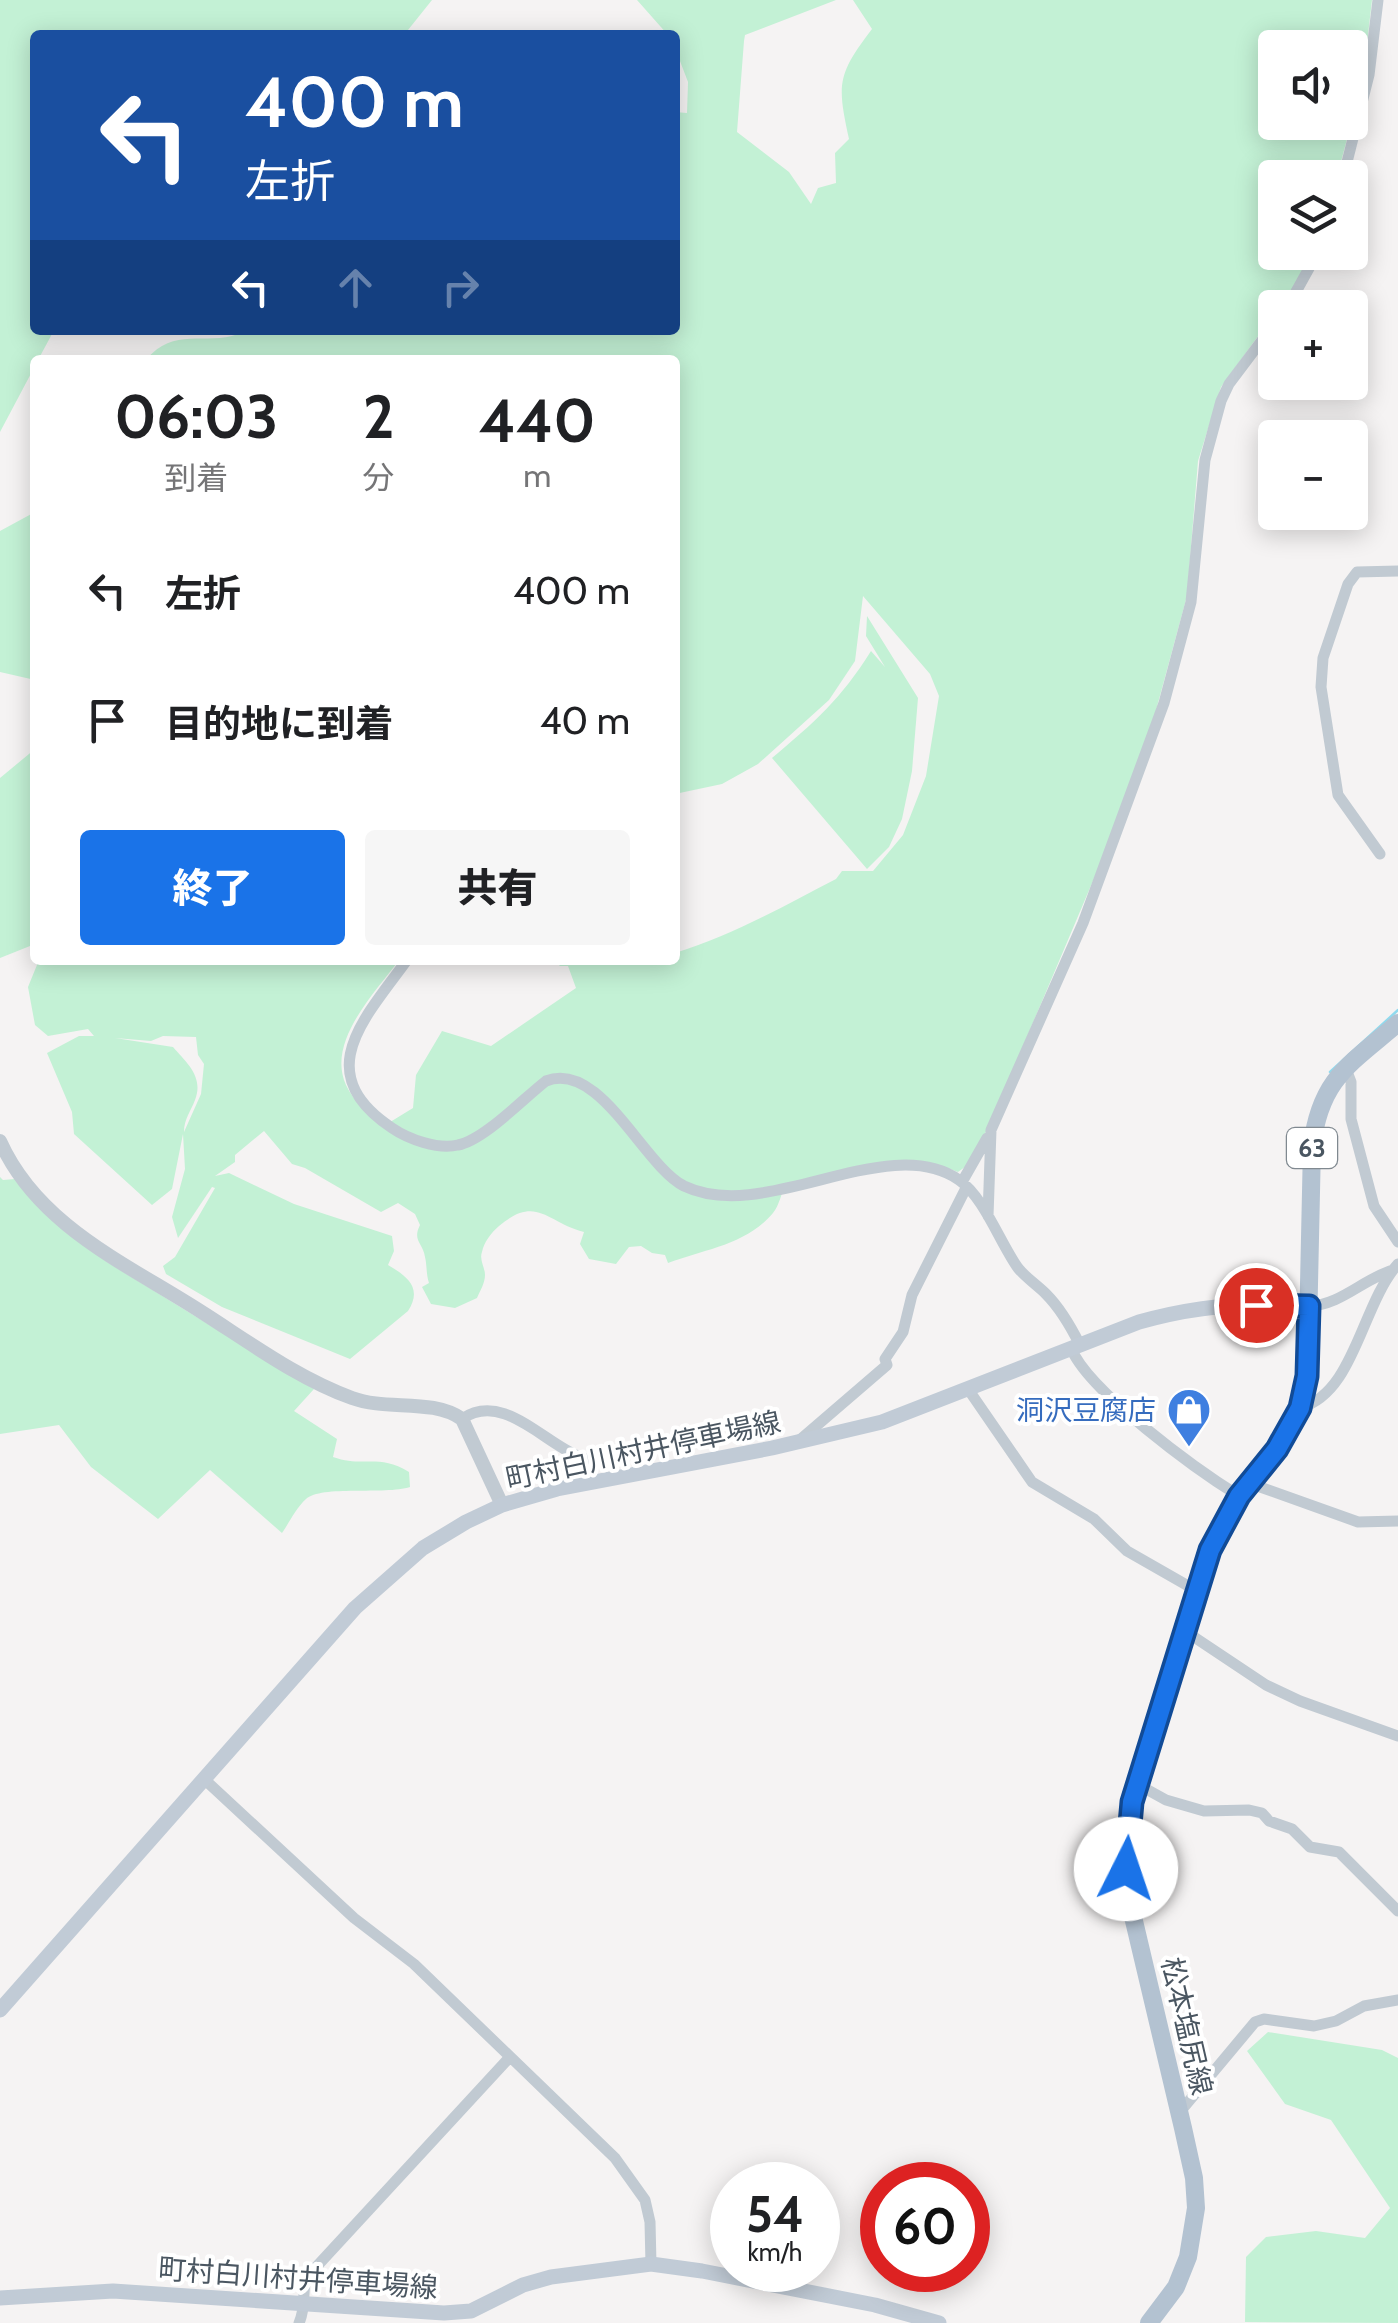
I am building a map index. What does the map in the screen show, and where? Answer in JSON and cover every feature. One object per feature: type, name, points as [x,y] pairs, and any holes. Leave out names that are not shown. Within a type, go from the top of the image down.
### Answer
[{"type":"main road","name":"松本塩尻線","points":[[1148,2323],[1176,2287],[1188,2257],[1194,2230],[1194,2178],[1130,1904],[1127,1837],[1138,1784],[1196,1592],[1223,1520],[1291,1429],[1300,1408],[1307,1376],[1316,1115],[1323,1097],[1346,1069],[1398,1023]]},
{"type":"main road","name":"町村白川村井停車場線","points":[[0,2010],[369,1594],[423,1548],[502,1505],[557,1489],[882,1422],[1173,1312],[1222,1305],[1309,1306]]},
{"type":"main road","name":"町村白川村井停車場線","points":[[3,2301],[100,2291],[304,2301],[444,2313],[471,2311],[523,2285],[551,2277],[651,2264],[702,2270],[875,2305],[938,2323]]},
{"type":"street","points":[[1348,160],[1369,75],[1378,0]]},
{"type":"street","points":[[798,1442],[887,1365],[886,1359],[903,1332],[912,1296],[992,1130],[1083,923],[1164,703],[1192,602],[1204,460],[1221,401],[1258,346]]},
{"type":"street","points":[[1380,854],[1338,795],[1320,687],[1321,670],[1348,584],[1357,572],[1398,572]]},
{"type":"street","points":[[403,965],[356,1030],[348,1060],[351,1084],[360,1096],[373,1112],[406,1136],[458,1146],[481,1134],[557,1076],[572,1079],[592,1092],[637,1135],[661,1168],[680,1184],[701,1193],[729,1195],[814,1184],[882,1167],[934,1167],[964,1185],[1021,1272],[1049,1298],[1076,1346],[1084,1371],[1204,1474],[1358,1522],[1398,1521]]},
{"type":"street","points":[[1346,1069],[1351,1082],[1351,1119],[1374,1206],[1398,1242]]},
{"type":"street","points":[[988,1218],[992,1130]]},
{"type":"street","points":[[0,1141],[37,1198],[76,1233],[322,1387],[368,1404],[450,1410],[462,1420],[502,1505]]},
{"type":"street","points":[[1309,1306],[1332,1302],[1395,1267]]},
{"type":"street","points":[[1300,1408],[1314,1404],[1343,1375],[1361,1328],[1395,1267]]},
{"type":"street","points":[[968,1389],[1032,1482],[1094,1519],[1127,1551],[1196,1592]]},
{"type":"street","points":[[462,1420],[473,1412],[486,1410],[518,1420],[576,1456],[609,1464]]},
{"type":"street","points":[[1185,1631],[1288,1696],[1398,1736]]},
{"type":"street","points":[[204,1779],[354,1918],[414,1964],[615,2158],[645,2200],[651,2264]]},
{"type":"street","points":[[1138,1784],[1166,1800],[1204,1811],[1250,1810],[1262,1814],[1269,1821],[1292,1829],[1310,1847],[1339,1852],[1398,1911]]},
{"type":"street","points":[[1179,2113],[1255,2022],[1314,2026],[1336,2021],[1364,2006],[1398,2000]]},
{"type":"street","points":[[299,2323],[304,2312],[306,2278],[508,2058]]},
{"type":"green space","points":[[0,0],[432,0],[408,30],[30,30],[30,335],[51,335],[41,355],[30,355],[30,375],[0,432]]},
{"type":"green space","points":[[637,0],[836,0],[745,35],[744,41],[737,132],[789,172],[811,204],[818,188],[836,183],[835,153],[849,139],[843,81],[852,58],[872,29],[853,0],[1372,0],[1368,35],[1368,30],[1258,30],[1258,140],[1347,140],[1341,160],[1258,160],[1258,270],[1304,270],[1291,290],[1258,290],[1258,336],[1221,387],[1198,461],[1187,596],[1155,714],[1106,850],[991,1122],[969,1164],[958,1172],[936,1165],[893,1162],[785,1184],[775,1210],[762,1224],[724,1245],[668,1263],[665,1255],[641,1246],[629,1247],[616,1264],[589,1259],[580,1244],[584,1232],[533,1211],[523,1212],[499,1226],[488,1238],[481,1255],[485,1278],[477,1298],[455,1308],[431,1304],[422,1287],[429,1283],[415,1214],[398,1203],[381,1212],[292,1164],[264,1131],[235,1155],[235,1162],[215,1176],[229,1173],[294,1204],[392,1236],[394,1251],[388,1265],[407,1278],[413,1289],[408,1311],[350,1359],[222,1307],[166,1274],[163,1266],[175,1257],[215,1188],[212,1187],[178,1238],[172,1217],[185,1169],[183,1134],[172,1189],[152,1205],[74,1134],[72,1112],[47,1053],[79,1036],[94,1036],[88,1029],[48,1036],[35,1025],[28,987],[37,965],[395,965],[356,1018],[343,1051],[346,1085],[357,1103],[382,1127],[413,1108],[416,1075],[442,1031],[491,1046],[576,988],[568,966],[559,965],[680,965],[680,951],[757,920],[836,879],[842,871],[873,871],[903,835],[926,776],[939,696],[930,674],[863,596],[855,661],[829,700],[758,764],[722,784],[680,793],[680,355],[152,355],[179,340],[234,335],[680,335],[680,112],[687,113],[688,82],[680,61],[680,30],[664,30]],"holes":[[[163,1036],[196,1037],[198,1055],[204,1064],[201,1094],[184,1132],[197,1092],[196,1077],[188,1065],[173,1047],[115,1038],[151,1041]]]},
{"type":"green space","points":[[30,515],[30,679],[0,672],[0,531]]},
{"type":"green space","points":[[867,616],[918,698],[912,771],[902,819],[889,847],[867,869],[772,758],[826,709],[871,651],[885,667],[866,636]]},
{"type":"green space","points":[[30,753],[30,946],[0,958],[0,778]]},
{"type":"green space","points":[[0,1177],[15,1179],[64,1231],[107,1262],[314,1389],[294,1411],[337,1439],[333,1457],[398,1466],[409,1472],[410,1487],[314,1495],[302,1503],[282,1533],[210,1470],[158,1519],[91,1467],[59,1425],[0,1434]]},
{"type":"green space","points":[[1268,2032],[1382,2050],[1398,2058],[1398,2323],[1245,2322],[1246,2257],[1266,2237],[1316,2231],[1365,2238],[1390,2208],[1331,2120],[1285,2104],[1247,2051]]},
{"type":"waterway","points":[[1330,1072],[1398,1010]]},
{"type":"place","name":"洞沢豆腐店","points":[[1189,1448]]},
{"type":"route","points":[[1126,1869],[1132,1802],[1210,1550],[1239,1496],[1291,1429],[1303,1398],[1309,1306],[1256,1305]]}]
